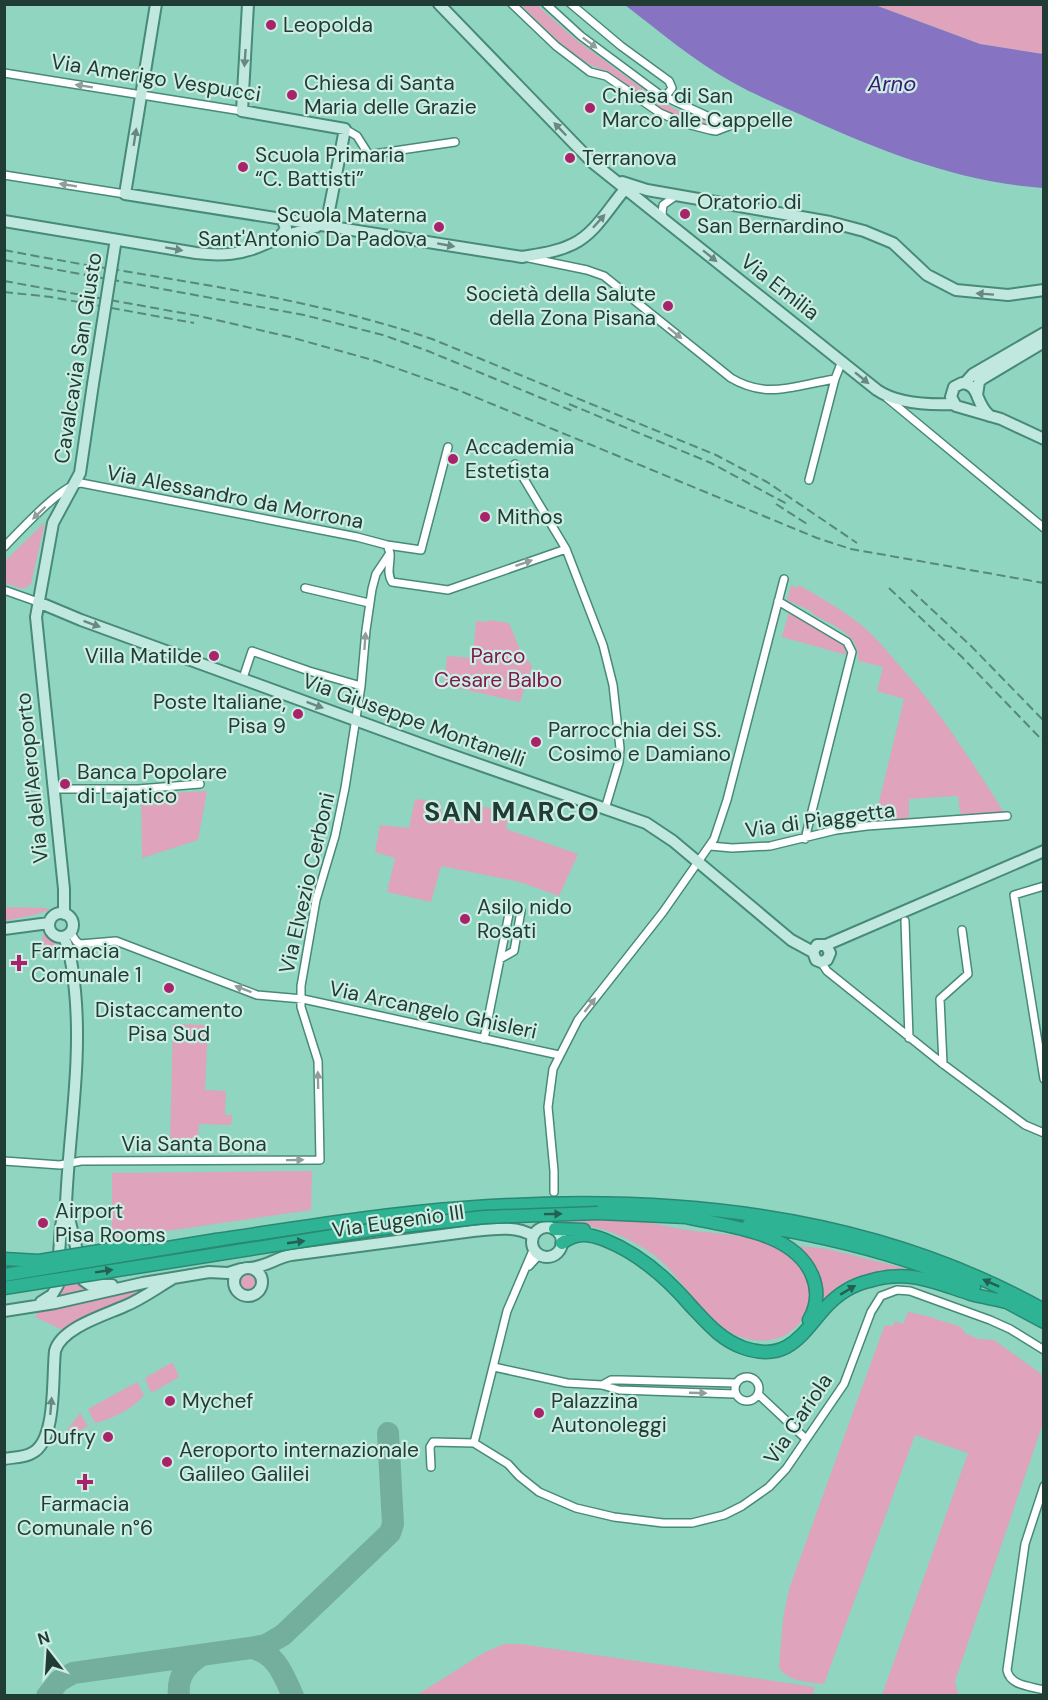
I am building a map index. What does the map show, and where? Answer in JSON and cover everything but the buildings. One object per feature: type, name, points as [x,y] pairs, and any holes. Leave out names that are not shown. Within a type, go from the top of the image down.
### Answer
[{"type":"highway","points":[[4,1275],[216,1240],[450,1209],[549,1203],[782,1229],[876,1251],[960,1280],[1044,1322]]},
{"type":"highway","points":[[4,1288],[377,1228],[598,1208],[712,1209],[772,1217],[840,1231],[930,1257],[993,1283],[1044,1310]]},
{"type":"highway","points":[[549,1228],[592,1231],[632,1247],[665,1271],[722,1331],[742,1342],[757,1346],[779,1344],[791,1339],[802,1329],[811,1317],[816,1300],[813,1277],[802,1258],[784,1244],[762,1234],[681,1216]]},
{"type":"highway","points":[[562,1243],[573,1236],[584,1235],[630,1252],[659,1274],[719,1335],[743,1348],[759,1351],[780,1349],[794,1343],[807,1332],[827,1306],[844,1292],[861,1283],[877,1279],[896,1276],[923,1278],[950,1285],[971,1294],[1006,1302]]},
{"type":"highway","points":[[4,1259],[39,1261],[129,1246],[216,1240]]},
{"type":"street","points":[[125,194],[156,4]]},
{"type":"street","points":[[242,111],[248,4]]},
{"type":"street","name":"Via Emilia","points":[[439,4],[585,155],[884,394],[911,419],[1044,528]]},
{"type":"street","points":[[512,4],[577,63],[590,72],[606,76],[642,102],[671,118],[703,129],[716,131],[729,126],[659,94],[591,44],[546,4]]},
{"type":"street","points":[[571,4],[621,46],[669,81],[672,88],[666,96]]},
{"type":"street","name":"Via Amerigo Vespucci","points":[[4,73],[345,129]]},
{"type":"street","points":[[324,226],[345,129],[357,136],[369,156]]},
{"type":"street","points":[[340,159],[454,142]]},
{"type":"street","points":[[4,175],[522,256],[587,270],[604,276],[730,378],[745,386],[760,390],[776,390],[835,379]]},
{"type":"street","points":[[522,256],[552,251],[575,243],[589,232],[622,185],[830,222],[873,234],[894,243],[927,275],[956,290],[1008,295],[1044,290]]},
{"type":"street","points":[[664,220],[663,205],[677,195]]},
{"type":"street","points":[[279,238],[286,228],[282,219]]},
{"type":"street","name":"Cavalcavia San Giusto","points":[[4,220],[116,242],[226,255],[248,251],[279,238],[324,226]]},
{"type":"street","name":"Cavalcavia San Giusto","points":[[38,602],[53,523],[75,483],[82,460],[116,242]]},
{"type":"street","points":[[1044,333],[973,374],[965,383],[956,385],[951,399],[962,409],[990,416],[1044,439]]},
{"type":"street","points":[[966,409],[974,405],[979,382],[982,379],[1044,342]]},
{"type":"street","points":[[809,480],[835,379],[842,361]]},
{"type":"street","points":[[965,383],[974,388],[981,407],[990,416]]},
{"type":"street","name":"Via Emilia","points":[[884,394],[920,402],[954,404]]},
{"type":"street","points":[[911,419],[911,407],[920,402]]},
{"type":"street","name":"Via Alessandro da Morrona","points":[[75,483],[421,550],[448,447]]},
{"type":"street","points":[[515,464],[566,549],[603,645],[617,713],[620,754],[606,808]]},
{"type":"street","points":[[4,547],[44,508],[75,483]]},
{"type":"street","points":[[387,545],[390,553],[389,575],[391,580],[395,583],[447,590],[566,549]]},
{"type":"street","name":"Via Elvezio Cerboni","points":[[320,1160],[317,1055],[304,1018],[300,998],[308,938],[316,900],[337,828],[356,720],[369,603],[376,574],[390,553]]},
{"type":"street","points":[[554,1192],[548,1107],[551,1076],[559,1055],[578,1020],[710,846],[727,800],[784,579]]},
{"type":"street","points":[[305,588],[369,603]]},
{"type":"street","name":"Via Giuseppe Montanelli","points":[[4,590],[654,827],[791,940],[813,952]]},
{"type":"street","points":[[778,601],[847,642],[852,652],[805,838]]},
{"type":"street","name":"Via dell'Aeroporto","points":[[38,602],[36,632],[64,889],[63,914]]},
{"type":"street","points":[[243,678],[252,651],[361,686]]},
{"type":"street","points":[[53,789],[138,789],[200,784]]},
{"type":"street","name":"Via di Piaggetta","points":[[710,846],[759,847],[836,830],[867,826],[1007,816]]},
{"type":"street","points":[[1044,851],[826,945],[817,945],[813,952],[814,958],[821,962],[827,971],[909,1038],[1025,1125],[1044,1133]]},
{"type":"street","points":[[1041,887],[1014,895],[1044,1079]]},
{"type":"street","points":[[484,1039],[510,909],[521,910],[514,951],[501,959]]},
{"type":"street","points":[[4,929],[49,923],[56,915],[63,914],[72,921],[67,934],[73,974],[77,1034],[66,1204],[59,1254]]},
{"type":"street","points":[[905,921],[909,1038]]},
{"type":"street","points":[[49,923],[53,935],[67,934]]},
{"type":"street","points":[[943,1064],[940,999],[968,974],[962,930]]},
{"type":"street","name":"Via Arcangelo Ghisleri","points":[[67,934],[80,944],[116,941],[257,995],[300,998],[559,1055]]},
{"type":"street","points":[[821,962],[830,956],[830,950],[826,945]]},
{"type":"street","points":[[1034,1021],[1044,1019]]},
{"type":"street","name":"Via Santa Bona","points":[[4,1161],[68,1164],[81,1161],[320,1160]]},
{"type":"street","points":[[66,1204],[77,1251]]},
{"type":"street","name":"Via Eugenio III","points":[[4,1311],[174,1278],[262,1267],[280,1258],[347,1246],[518,1225],[549,1228]]},
{"type":"street","name":"Via Eugenio III","points":[[499,1228],[525,1231],[533,1236]]},
{"type":"street","points":[[549,1228],[561,1235],[562,1243],[559,1251],[548,1257],[537,1251],[533,1236],[538,1230],[549,1228]]},
{"type":"street","points":[[431,1467],[430,1447],[433,1442],[474,1443],[507,1311],[525,1270],[537,1251]]},
{"type":"street","name":"Via Eugenio III","points":[[262,1281],[275,1265],[301,1255]]},
{"type":"street","points":[[246,1269],[260,1274],[262,1281],[259,1291],[251,1296],[242,1295],[234,1287],[235,1277],[246,1269]]},
{"type":"street","name":"Via Eugenio III","points":[[198,1274],[218,1277],[234,1287]]},
{"type":"street","points":[[4,1459],[28,1455],[42,1446],[48,1432],[53,1363],[59,1341],[109,1311],[129,1304],[174,1278]]},
{"type":"street","points":[[83,1281],[90,1285],[124,1287]]},
{"type":"street","points":[[31,1307],[52,1296],[58,1285]]},
{"type":"street","name":"Via Cariola","points":[[474,1443],[508,1464],[530,1486],[564,1504],[614,1517],[651,1523],[679,1524],[703,1521],[724,1515],[752,1500],[777,1480],[844,1384],[874,1306],[881,1296],[891,1291],[910,1291],[1011,1329],[1044,1350]]},
{"type":"street","points":[[494,1367],[567,1383],[602,1385],[620,1390],[735,1394]]},
{"type":"street","points":[[602,1385],[608,1381],[620,1380],[736,1383],[744,1377],[752,1377],[758,1384],[758,1394],[754,1399],[747,1401],[739,1399],[735,1394],[736,1383]]},
{"type":"street","points":[[758,1394],[806,1439]]},
{"type":"street","points":[[1044,1486],[1025,1544],[1007,1670],[1010,1679],[1044,1690]]},
{"type":"green space","points":[[521,5],[537,5],[575,39],[654,97],[687,116],[718,123],[691,122],[660,108],[608,72],[591,65],[573,53]]},
{"type":"green space","points":[[875,5],[1043,5],[1043,54],[980,44]]},
{"type":"green space","points":[[45,522],[31,584],[23,589],[5,583],[5,561]]},
{"type":"green space","points":[[791,585],[796,588],[799,585],[838,608],[876,639],[914,682],[942,719],[1005,814],[961,818],[958,796],[909,799],[909,820],[874,822],[904,699],[877,691],[883,667],[858,661],[858,652],[850,637],[812,614],[813,612],[787,600]]},
{"type":"green space","points":[[789,612],[843,644],[847,655],[782,637]]},
{"type":"green space","name":"Parco Cesare Balbo","points":[[488,620],[509,623],[521,652],[532,666],[520,702],[444,685],[447,656],[473,658],[476,621],[488,622]]},
{"type":"green space","points":[[207,791],[198,840],[142,858],[141,795]]},
{"type":"green space","points":[[415,799],[441,802],[441,812],[477,820],[483,806],[508,816],[506,829],[578,854],[559,896],[520,882],[441,866],[431,902],[387,892],[395,858],[375,852],[380,825],[409,828]]},
{"type":"green space","points":[[5,907],[48,908],[49,910],[5,921]]},
{"type":"green space","points":[[43,933],[58,946],[60,951],[42,948]]},
{"type":"green space","points":[[173,1024],[208,1025],[205,1090],[226,1091],[225,1115],[232,1115],[231,1125],[199,1124],[198,1140],[170,1140]]},
{"type":"green space","points":[[312,1171],[311,1210],[112,1239],[112,1173]]},
{"type":"green space","points":[[608,1219],[639,1221],[759,1240],[781,1249],[797,1262],[806,1277],[809,1294],[806,1310],[799,1324],[786,1335],[769,1340],[748,1339],[734,1334],[709,1315],[665,1265],[647,1250],[605,1230],[557,1221]]},
{"type":"green space","points":[[800,1246],[827,1249],[916,1271],[916,1274],[885,1272],[853,1278],[833,1290],[823,1303],[820,1285]]},
{"type":"green space","points":[[248,1274],[256,1282],[248,1290],[240,1282]]},
{"type":"green space","points":[[78,1282],[88,1290],[58,1296],[63,1285]]},
{"type":"green space","points":[[147,1288],[148,1290],[133,1299],[122,1301],[67,1332],[35,1317],[39,1311]]},
{"type":"green space","points":[[908,1312],[961,1327],[965,1333],[978,1339],[994,1340],[1043,1377],[1043,1423],[955,1681],[958,1695],[882,1695],[968,1453],[915,1435],[824,1684],[805,1682],[787,1676],[779,1667],[783,1619],[789,1589],[884,1327],[893,1326],[895,1321],[903,1324]]},
{"type":"green space","points":[[171,1363],[179,1377],[153,1392],[150,1391],[145,1378]]},
{"type":"green space","points":[[137,1382],[144,1395],[134,1405],[122,1413],[95,1423],[88,1409]]},
{"type":"green space","points":[[80,1413],[88,1426],[71,1436],[68,1429]]},
{"type":"green space","points":[[504,1644],[520,1644],[815,1687],[812,1696],[417,1695],[485,1652]]},
{"type":"water","name":"Arno","points":[[625,5],[875,5],[980,44],[1043,54],[1043,188],[983,179],[924,164],[838,131],[761,97],[718,74]]},
{"type":"taxiway","points":[[250,1648],[266,1645],[283,1635],[390,1533],[393,1524],[388,1433]]},
{"type":"taxiway","points":[[47,1696],[59,1681],[73,1673],[250,1648],[259,1650],[272,1659],[282,1672],[293,1696]]},
{"type":"taxiway","points":[[179,1696],[181,1677],[191,1663],[202,1655]]},
{"type":"railway","points":[[4,250],[220,287],[327,309],[432,339],[716,455],[767,482],[857,543]]},
{"type":"railway","points":[[4,260],[304,315],[383,335],[428,351],[575,412]]},
{"type":"railway","points":[[4,281],[199,316],[290,337],[376,361],[458,390],[817,538],[851,549],[1044,583]]},
{"type":"railway","points":[[4,292],[51,297],[194,323]]},
{"type":"railway","points":[[569,404],[711,463],[787,504]]},
{"type":"railway","points":[[776,504],[807,524]]},
{"type":"railway","points":[[889,588],[962,657],[1044,742]]},
{"type":"railway","points":[[911,590],[972,647],[1044,721]]},
{"type":"place","name":"Leopolda","points":[[271,25]]},
{"type":"place","name":"Chiesa di Santa Maria delle Grazie","points":[[292,95]]},
{"type":"place","name":"Chiesa di San Marco alle Cappelle","points":[[590,108]]},
{"type":"place","name":"Terranova","points":[[570,158]]},
{"type":"place","name":"Scuola Primaria “C. Battisti”","points":[[243,167]]},
{"type":"place","name":"Oratorio di San Bernardino","points":[[685,214]]},
{"type":"place","name":"Scuola Materna Sant'Antonio Da Padova","points":[[439,227]]},
{"type":"place","name":"Società della Salute della Zona Pisana","points":[[668,306]]},
{"type":"place","name":"Accademia Estetista","points":[[453,459]]},
{"type":"place","name":"Mithos","points":[[485,517]]},
{"type":"place","name":"Villa Matilde","points":[[214,656]]},
{"type":"place","name":"Poste Italiane, Pisa 9","points":[[298,714]]},
{"type":"place","name":"Parrocchia dei SS. Cosimo e Damiano","points":[[536,742]]},
{"type":"place","name":"Banca Popolare di Lajatico","points":[[65,784]]},
{"type":"place","name":"Asilo nido Rosati","points":[[465,919]]},
{"type":"place","name":"Farmacia Comunale 1","points":[[19,963]]},
{"type":"place","name":"Distaccamento Pisa Sud","points":[[169,988]]},
{"type":"place","name":"Airport Pisa Rooms","points":[[43,1223]]},
{"type":"place","name":"Mychef","points":[[170,1401]]},
{"type":"place","name":"Palazzina Autonoleggi","points":[[539,1413]]},
{"type":"place","name":"Dufry","points":[[108,1437]]},
{"type":"place","name":"Aeroporto internazionale Galileo Galilei","points":[[167,1462]]},
{"type":"place","name":"Farmacia Comunale n°6","points":[[85,1482]]},
{"type":"district","name":"SAN MARCO","points":[[512,812]]}]
